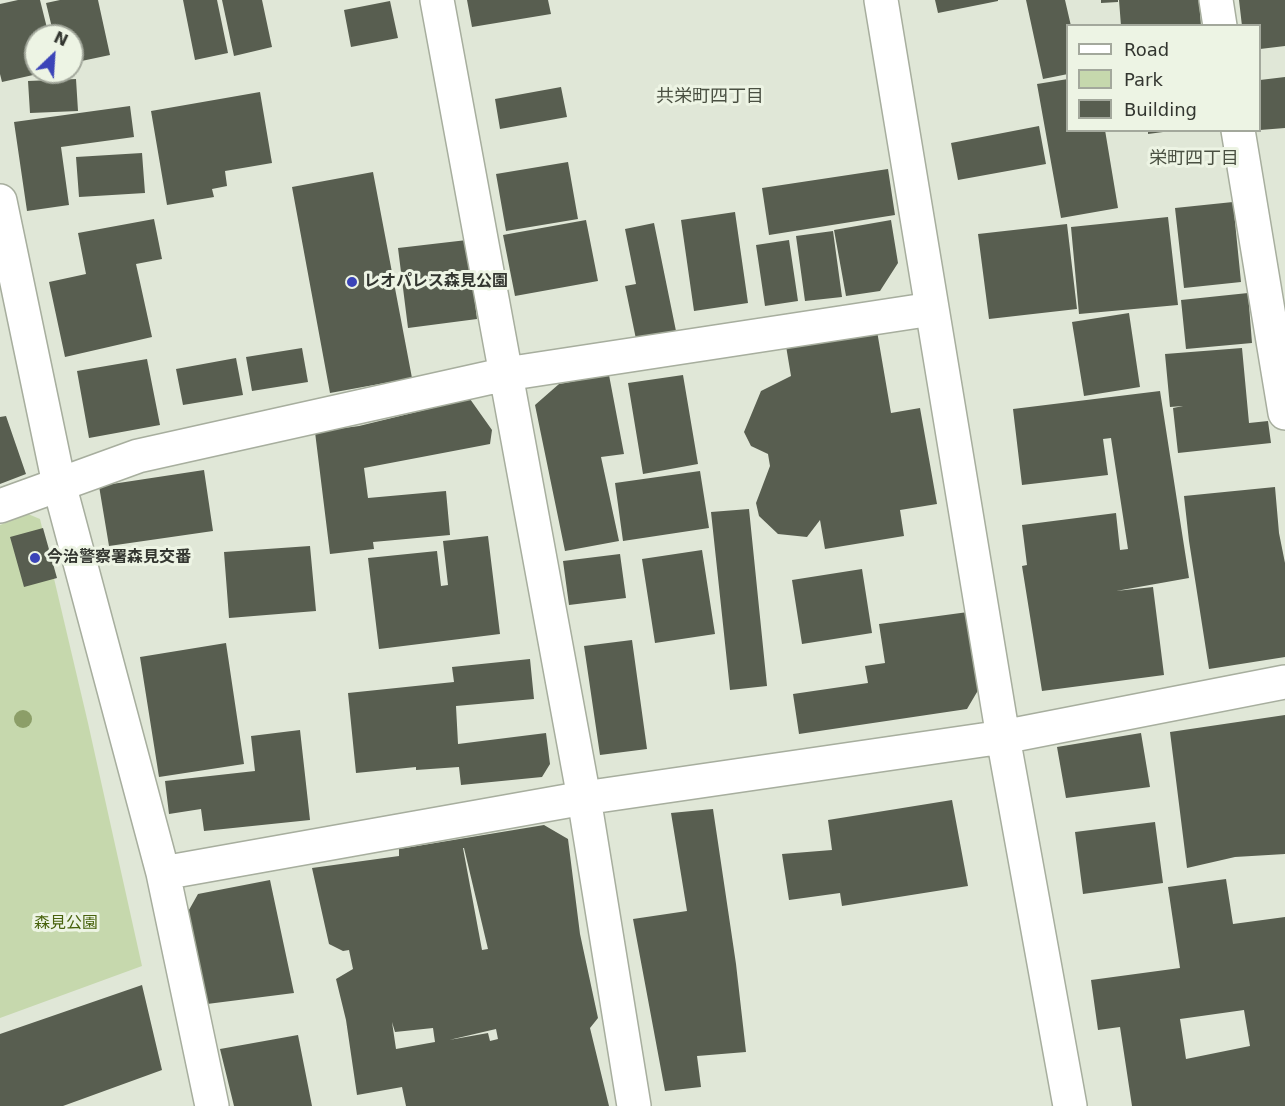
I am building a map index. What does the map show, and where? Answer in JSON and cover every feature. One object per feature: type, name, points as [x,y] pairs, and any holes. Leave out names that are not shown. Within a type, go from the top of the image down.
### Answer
[{"type":"street","points":[[437,0],[584,798],[634,1106]]},
{"type":"street","points":[[881,0],[1003,737],[1070,1106]]},
{"type":"street","points":[[1216,0],[1220,24]]},
{"type":"street","points":[[1238,132],[1285,413]]},
{"type":"street","points":[[0,201],[5,248],[59,484],[163,873],[212,1106]]},
{"type":"street","points":[[0,506],[138,456],[506,374],[932,309]]},
{"type":"street","points":[[163,873],[584,798],[1003,737],[1285,682]]},
{"type":"green space","name":"森見公園","points":[[28,514],[40,519],[142,966],[0,1018],[0,525]]},
{"type":"building","points":[[18,0],[40,0],[46,24],[24,24],[24,77],[2,82],[0,74],[0,4]]},
{"type":"building","points":[[60,0],[98,0],[110,55],[84,60],[84,24],[51,24],[46,3]]},
{"type":"building","points":[[183,0],[217,0],[228,53],[195,60]]},
{"type":"building","points":[[222,0],[262,0],[272,47],[234,56]]},
{"type":"building","points":[[467,0],[548,0],[551,14],[472,27]]},
{"type":"building","points":[[935,0],[998,0],[998,1],[938,13]]},
{"type":"building","points":[[1026,0],[1065,0],[1071,24],[1066,24],[1066,74],[1043,79]]},
{"type":"building","points":[[1101,0],[1118,0],[1118,2],[1101,3]]},
{"type":"building","points":[[1119,0],[1199,0],[1201,24],[1121,24]]},
{"type":"building","points":[[1239,0],[1285,0],[1285,46],[1261,49],[1261,24],[1242,24]]},
{"type":"building","points":[[390,1],[398,38],[351,47],[344,10]]},
{"type":"building","points":[[1285,77],[1285,128],[1261,130],[1261,80]]},
{"type":"building","points":[[1066,79],[1066,132],[1105,132],[1118,208],[1061,218],[1037,84]]},
{"type":"building","points":[[28,84],[76,84],[78,111],[30,113]]},
{"type":"building","points":[[561,87],[567,117],[500,129],[495,99]]},
{"type":"building","points":[[260,92],[272,163],[225,171],[227,186],[212,189],[214,197],[167,205],[151,111]]},
{"type":"building","points":[[130,106],[134,137],[61,147],[69,205],[27,211],[14,122]]},
{"type":"building","points":[[1039,126],[1046,164],[958,180],[951,143]]},
{"type":"building","points":[[142,153],[145,193],[79,197],[76,157]]},
{"type":"building","points":[[568,162],[578,219],[506,231],[496,174]]},
{"type":"building","points":[[888,169],[895,215],[769,235],[762,188]]},
{"type":"building","name":"レオパレス森見公園","points":[[373,172],[412,378],[330,393],[292,187]]},
{"type":"building","points":[[1233,202],[1241,282],[1184,288],[1175,208]]},
{"type":"building","points":[[735,212],[748,303],[694,311],[681,220]]},
{"type":"building","points":[[1168,217],[1178,305],[1079,314],[1071,227]]},
{"type":"building","points":[[154,219],[162,259],[136,264],[152,337],[65,357],[49,282],[86,274],[78,233]]},
{"type":"building","points":[[586,220],[598,281],[515,296],[503,235]]},
{"type":"building","points":[[891,220],[898,263],[880,291],[846,296],[834,230]]},
{"type":"building","points":[[654,223],[676,331],[636,339],[625,286],[636,284],[625,229]]},
{"type":"building","points":[[1067,224],[1077,309],[989,319],[978,234]]},
{"type":"building","points":[[833,231],[842,297],[805,301],[796,236]]},
{"type":"building","points":[[467,240],[477,319],[408,328],[398,248]]},
{"type":"building","points":[[789,240],[798,301],[765,306],[756,245]]},
{"type":"building","points":[[1248,293],[1252,343],[1186,349],[1181,300]]},
{"type":"building","points":[[1129,313],[1140,387],[1084,396],[1072,322]]},
{"type":"building","points":[[877,331],[891,413],[920,408],[937,504],[900,510],[904,536],[825,549],[820,520],[807,537],[778,534],[759,516],[756,503],[770,466],[768,454],[751,446],[744,432],[761,391],[791,376],[786,346]]},
{"type":"building","points":[[302,348],[308,382],[252,391],[246,357]]},
{"type":"building","points":[[1242,348],[1249,423],[1268,421],[1271,443],[1178,453],[1173,408],[1183,406],[1170,407],[1165,354]]},
{"type":"building","points":[[236,358],[243,395],[183,405],[176,369]]},
{"type":"building","points":[[147,359],[160,425],[89,438],[77,371]]},
{"type":"building","points":[[609,375],[624,454],[601,457],[619,541],[565,551],[535,405],[559,384]]},
{"type":"building","points":[[683,375],[698,464],[643,474],[628,383]]},
{"type":"building","points":[[1160,391],[1189,578],[1116,591],[1153,587],[1164,675],[1042,691],[1022,566],[1027,565],[1022,525],[1116,513],[1120,550],[1128,549],[1111,438],[1103,439],[1108,475],[1022,485],[1013,409]]},
{"type":"building","points":[[470,399],[492,430],[490,444],[364,468],[368,498],[446,491],[450,535],[373,542],[374,549],[330,554],[315,432],[359,426]]},
{"type":"building","points":[[6,416],[26,474],[0,484],[0,417]]},
{"type":"building","points":[[204,470],[213,531],[109,546],[99,486]]},
{"type":"building","points":[[700,471],[709,528],[623,541],[615,483]]},
{"type":"building","points":[[1275,487],[1279,533],[1285,563],[1285,657],[1209,669],[1184,496]]},
{"type":"building","points":[[749,509],[767,686],[730,690],[711,512]]},
{"type":"building","points":[[43,528],[57,578],[24,587],[10,537]]},
{"type":"building","points":[[488,536],[500,634],[379,649],[368,558],[437,551],[441,586],[448,585],[443,541]]},
{"type":"building","points":[[310,546],[316,611],[229,618],[224,552]]},
{"type":"building","points":[[702,550],[715,634],[655,643],[642,559]]},
{"type":"building","points":[[620,554],[626,598],[569,605],[563,561]]},
{"type":"building","points":[[862,569],[872,633],[802,644],[792,580]]},
{"type":"building","points":[[968,612],[980,687],[967,709],[799,734],[793,694],[868,683],[865,666],[885,663],[879,624]]},
{"type":"building","points":[[632,640],[647,749],[600,755],[584,646]]},
{"type":"building","points":[[226,643],[244,764],[159,777],[140,657]]},
{"type":"building","points":[[530,659],[534,699],[456,706],[458,744],[546,733],[550,764],[542,777],[461,785],[459,767],[416,770],[416,767],[356,773],[348,693],[454,682],[452,667]]},
{"type":"building","points":[[1285,715],[1285,854],[1235,857],[1187,868],[1170,732]]},
{"type":"building","points":[[300,730],[310,820],[204,831],[201,809],[169,814],[165,781],[255,771],[251,736]]},
{"type":"building","points":[[1141,733],[1150,787],[1066,798],[1057,747]]},
{"type":"building","points":[[952,800],[968,886],[842,906],[840,893],[789,900],[782,854],[832,850],[828,820]]},
{"type":"building","points":[[713,809],[736,964],[746,1052],[697,1056],[701,1087],[665,1091],[633,919],[687,911],[671,813]]},
{"type":"building","points":[[1155,822],[1163,883],[1083,894],[1075,832]]},
{"type":"building","points":[[544,825],[568,839],[580,934],[598,1018],[590,1028],[609,1106],[406,1106],[402,1087],[357,1095],[346,1020],[336,979],[353,969],[349,950],[343,951],[329,944],[312,868],[399,856],[399,849]],"holes":[[[464,848],[488,949],[482,950]],[[392,1022],[395,1032],[433,1028],[435,1042],[396,1049]],[[496,1029],[498,1039],[490,1041],[488,1033],[449,1040]]]},
{"type":"building","points":[[1226,879],[1233,924],[1285,917],[1285,1106],[1132,1106],[1120,1027],[1098,1030],[1091,980],[1180,968],[1168,887]],"holes":[[[1244,1010],[1250,1046],[1186,1059],[1180,1019]]]},
{"type":"building","points":[[270,880],[294,993],[207,1004],[185,917],[198,894]]},
{"type":"building","points":[[142,985],[162,1070],[63,1106],[0,1106],[0,1034]]},
{"type":"building","points":[[298,1035],[312,1106],[234,1106],[220,1049]]},
{"type":"place","name":"レオパレス森見公園","points":[[352,282]]},
{"type":"place","name":"今治警察署森見交番","points":[[35,558]]},
{"type":"district","name":"共栄町四丁目","points":[[710,97]]},
{"type":"district","name":"栄町四丁目","points":[[1194,159]]}]
